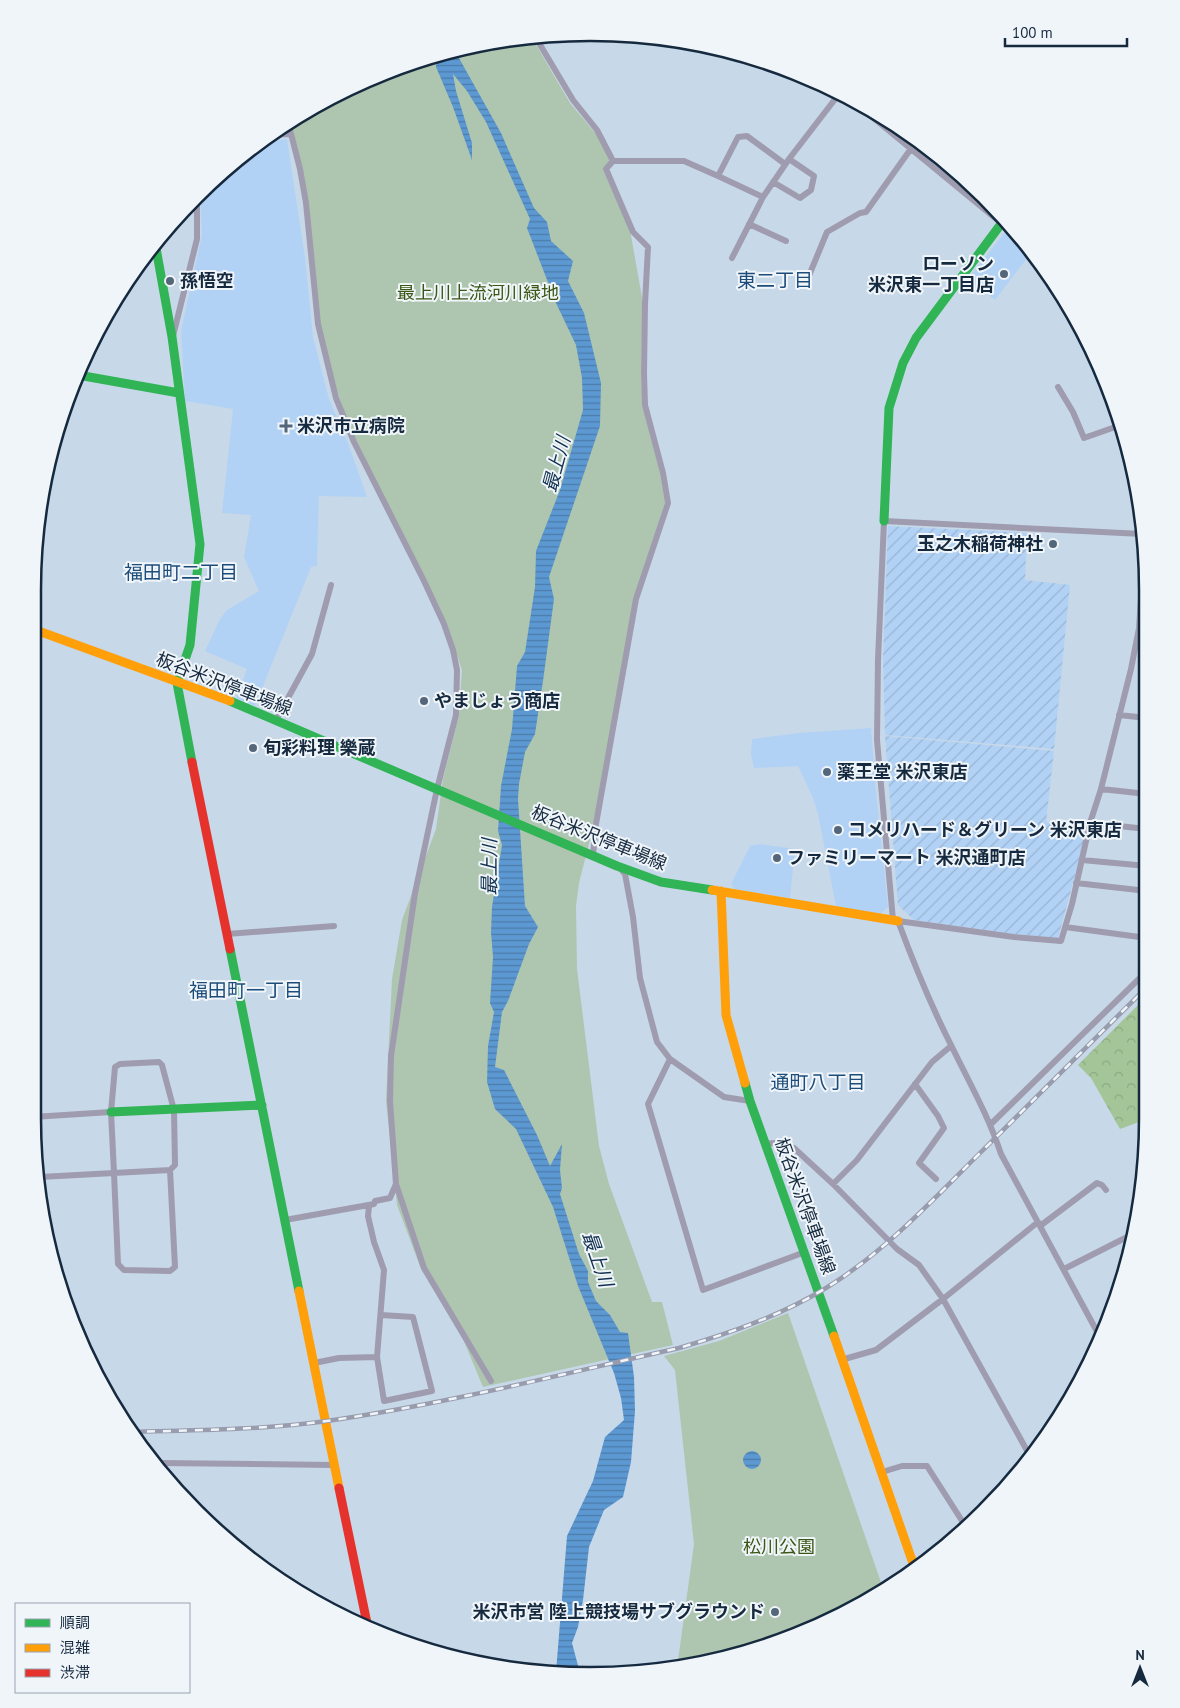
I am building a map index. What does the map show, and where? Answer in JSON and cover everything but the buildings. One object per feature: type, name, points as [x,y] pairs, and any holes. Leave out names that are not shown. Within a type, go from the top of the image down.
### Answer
[{"type":"street","points":[[539,44],[573,100],[597,130],[613,161]]},
{"type":"street","points":[[732,258],[762,197],[835,99]]},
{"type":"street","points":[[882,126],[983,207]]},
{"type":"street","points":[[285,134],[290,134],[300,169],[306,202],[318,324],[336,398],[354,442],[444,624],[458,670],[456,715],[437,789],[415,893],[391,1056],[390,1101],[396,1184],[424,1268],[491,1381]]},
{"type":"street","points":[[718,176],[738,137],[747,136],[787,162],[814,176],[811,190],[800,198],[773,182]]},
{"type":"street","points":[[808,278],[827,232],[860,212],[866,212],[910,150]]},
{"type":"street","points":[[613,161],[684,162],[762,197]]},
{"type":"street","points":[[589,853],[596,824],[636,599],[668,503],[663,474],[645,405],[644,304],[648,247],[633,232],[606,170],[613,161]]},
{"type":"street","points":[[172,337],[197,239],[197,207]]},
{"type":"street","points":[[749,224],[786,241]]},
{"type":"street","points":[[1000,225],[916,338],[897,379],[889,408],[878,660],[877,740],[895,920],[917,974],[991,1124],[1002,1154],[1096,1330]]},
{"type":"street","points":[[157,253],[172,337],[200,544],[190,646],[177,683],[366,1619]]},
{"type":"street","points":[[85,376],[179,393]]},
{"type":"street","points":[[1058,387],[1073,412],[1084,438],[1114,427]]},
{"type":"street","points":[[884,521],[1136,534]]},
{"type":"street","points":[[276,720],[312,654],[331,585]]},
{"type":"street","points":[[721,891],[895,920],[1014,937],[1061,941],[1090,823],[1120,715],[1139,628]]},
{"type":"street","name":"板谷米沢停車場線","points":[[41,632],[234,702],[617,866],[661,882],[721,891],[726,1015],[750,1101],[805,1252],[912,1561]]},
{"type":"street","points":[[1120,715],[1139,717]]},
{"type":"street","points":[[1101,789],[1139,793]]},
{"type":"street","points":[[1090,823],[1139,828]]},
{"type":"street","points":[[1082,860],[1139,865]]},
{"type":"street","points":[[617,866],[624,874],[633,917],[640,978],[657,1042],[670,1059],[724,1096],[750,1101]]},
{"type":"street","points":[[1076,883],[1139,890]]},
{"type":"street","points":[[227,934],[334,926]]},
{"type":"street","points":[[1065,927],[1139,937]]},
{"type":"street","points":[[991,1124],[1139,980]]},
{"type":"street","points":[[833,1184],[857,1160],[932,1062],[951,1046]]},
{"type":"street","points":[[670,1059],[648,1104],[703,1290],[805,1252]]},
{"type":"street","points":[[159,1062],[162,1065],[174,1110],[174,1165],[170,1170],[175,1267],[170,1271],[124,1270],[118,1264],[111,1112],[115,1067],[120,1064],[159,1062]]},
{"type":"street","points":[[915,1084],[938,1116],[944,1128],[919,1162],[936,1178]]},
{"type":"street","points":[[41,1116],[262,1105]]},
{"type":"street","points":[[765,1144],[774,1143],[794,1148],[833,1184],[897,1249],[919,1265],[943,1299],[1027,1450]]},
{"type":"street","points":[[45,1177],[170,1170]]},
{"type":"street","points":[[841,1360],[876,1350],[1039,1224],[1097,1183],[1106,1190]]},
{"type":"street","points":[[285,1220],[369,1206],[374,1204],[375,1201],[390,1198],[396,1184]]},
{"type":"street","points":[[369,1206],[368,1216],[374,1242],[384,1270],[377,1357],[384,1401],[432,1392],[413,1317],[381,1315]]},
{"type":"street","points":[[1064,1270],[1125,1238]]},
{"type":"street","points":[[314,1362],[339,1358],[377,1357]]},
{"type":"street","points":[[164,1463],[334,1465]]},
{"type":"street","points":[[882,1472],[902,1466],[927,1466],[962,1521]]},
{"type":"shaded area","name":"米沢市立病院","points":[[287,139],[305,258],[313,337],[329,399],[348,443],[367,497],[319,496],[317,566],[311,567],[255,706],[236,698],[247,669],[205,651],[220,619],[227,610],[259,591],[244,557],[251,515],[222,513],[233,409],[185,401],[181,331],[202,235],[201,204],[228,177],[276,140]]},
{"type":"shaded area","points":[[1005,232],[1027,258],[995,300],[968,279]]},
{"type":"shaded area","points":[[888,526],[1027,533],[1025,580],[1070,585],[1054,749],[885,735],[883,660]]},
{"type":"shaded area","points":[[871,728],[888,907],[880,914],[836,906],[818,814],[813,798],[798,766],[754,768],[751,754],[752,739],[799,733]]},
{"type":"shaded area","points":[[885,736],[1054,751],[1046,822],[1088,827],[1058,938],[914,920],[898,905]]},
{"type":"shaded area","name":"ファミリーマート 米沢通町店","points":[[760,844],[795,849],[790,898],[735,889],[731,884],[750,846]]},
{"type":"green space","name":"最上川上流河川緑地","points":[[536,44],[570,103],[596,134],[610,160],[603,170],[630,230],[643,303],[641,373],[643,407],[660,473],[665,502],[634,598],[594,824],[579,883],[576,906],[577,969],[599,1146],[609,1184],[652,1302],[662,1302],[673,1345],[483,1387],[463,1339],[421,1269],[397,1205],[386,1101],[392,979],[402,920],[436,829],[443,779],[459,715],[462,670],[446,623],[347,421],[334,381],[320,323],[307,202],[292,130],[347,98],[414,70],[448,60],[518,46]]},
{"type":"green space","points":[[1139,1004],[1139,1122],[1120,1129],[1091,1078],[1078,1065]]},
{"type":"green space","name":"松川公園","points":[[788,1313],[881,1583],[833,1610],[766,1638],[732,1648],[678,1659],[694,1544],[675,1370],[664,1356],[719,1341]]},
{"type":"water","points":[[459,58],[501,133],[534,208],[547,222],[551,241],[573,261],[568,281],[584,313],[601,383],[600,426],[549,577],[554,599],[543,681],[535,734],[525,752],[518,799],[525,906],[538,927],[529,944],[508,1001],[502,1012],[495,1067],[504,1070],[537,1135],[550,1166],[562,1144],[560,1170],[562,1188],[560,1194],[579,1254],[588,1271],[588,1282],[596,1301],[610,1315],[620,1332],[628,1333],[634,1377],[635,1411],[631,1462],[623,1497],[604,1510],[589,1547],[583,1600],[578,1627],[572,1643],[578,1667],[556,1666],[567,1536],[593,1481],[605,1437],[624,1420],[621,1398],[614,1373],[578,1286],[553,1207],[516,1129],[495,1109],[487,1082],[488,1046],[494,1012],[490,1003],[493,957],[492,907],[502,845],[498,831],[501,786],[512,729],[517,666],[525,652],[535,587],[536,551],[560,490],[583,410],[582,378],[576,345],[556,303],[527,228],[530,219],[486,122],[467,91],[453,74],[456,91],[472,143],[472,160],[436,67],[436,63]]},
{"type":"water","points":[[752,1451],[758,1454],[761,1460],[758,1466],[752,1469],[746,1466],[743,1460],[746,1454]]},
{"type":"railway","points":[[140,1432],[278,1426],[327,1421],[416,1406],[679,1348],[736,1330],[773,1315],[826,1288],[886,1244],[941,1192],[1139,995]]},
{"type":"traffic: fast","points":[[884,521],[889,408],[903,363],[916,338],[1000,225]]},
{"type":"traffic: fast","points":[[157,253],[172,337],[200,544],[190,645],[177,683],[192,762]]},
{"type":"traffic: fast","points":[[85,376],[179,393]]},
{"type":"traffic: fast","points":[[230,701],[617,866],[661,882],[712,890]]},
{"type":"traffic: fast","points":[[230,949],[299,1291]]},
{"type":"traffic: fast","points":[[745,1083],[834,1336]]},
{"type":"traffic: fast","points":[[111,1112],[262,1105]]},
{"type":"traffic: slow","points":[[41,632],[230,701]]},
{"type":"traffic: slow","points":[[712,890],[898,921]]},
{"type":"traffic: slow","points":[[721,891],[726,1015],[745,1083]]},
{"type":"traffic: slow","points":[[299,1291],[339,1488]]},
{"type":"traffic: slow","points":[[834,1336],[912,1561]]},
{"type":"traffic: jam","points":[[192,762],[230,949]]},
{"type":"traffic: jam","points":[[339,1488],[366,1619]]},
{"type":"place","name":"ローソン 米沢東一丁目店","points":[[1004,274]]},
{"type":"place","name":"孫悟空","points":[[170,281]]},
{"type":"place","name":"米沢市立病院","points":[[286,426]]},
{"type":"place","name":"玉之木稲荷神社","points":[[1053,544]]},
{"type":"place","name":"やまじょう商店","points":[[424,701]]},
{"type":"place","name":"旬彩料理 樂蔵","points":[[253,748]]},
{"type":"place","name":"薬王堂 米沢東店","points":[[827,772]]},
{"type":"place","name":"コメリハード＆グリーン 米沢東店","points":[[838,830]]},
{"type":"place","name":"ファミリーマート 米沢通町店","points":[[777,858]]},
{"type":"place","name":"米沢市営 陸上競技場サブグラウンド","points":[[775,1612]]},
{"type":"district","name":"東二丁目","points":[[775,280]]},
{"type":"district","name":"福田町二丁目","points":[[181,572]]},
{"type":"district","name":"福田町一丁目","points":[[246,990]]},
{"type":"district","name":"通町八丁目","points":[[818,1082]]},
{"type":"water label","name":"最上川","points":[[556,464]]},
{"type":"water label","name":"最上川","points":[[489,867]]},
{"type":"water label","name":"最上川","points":[[598,1259]]}]
